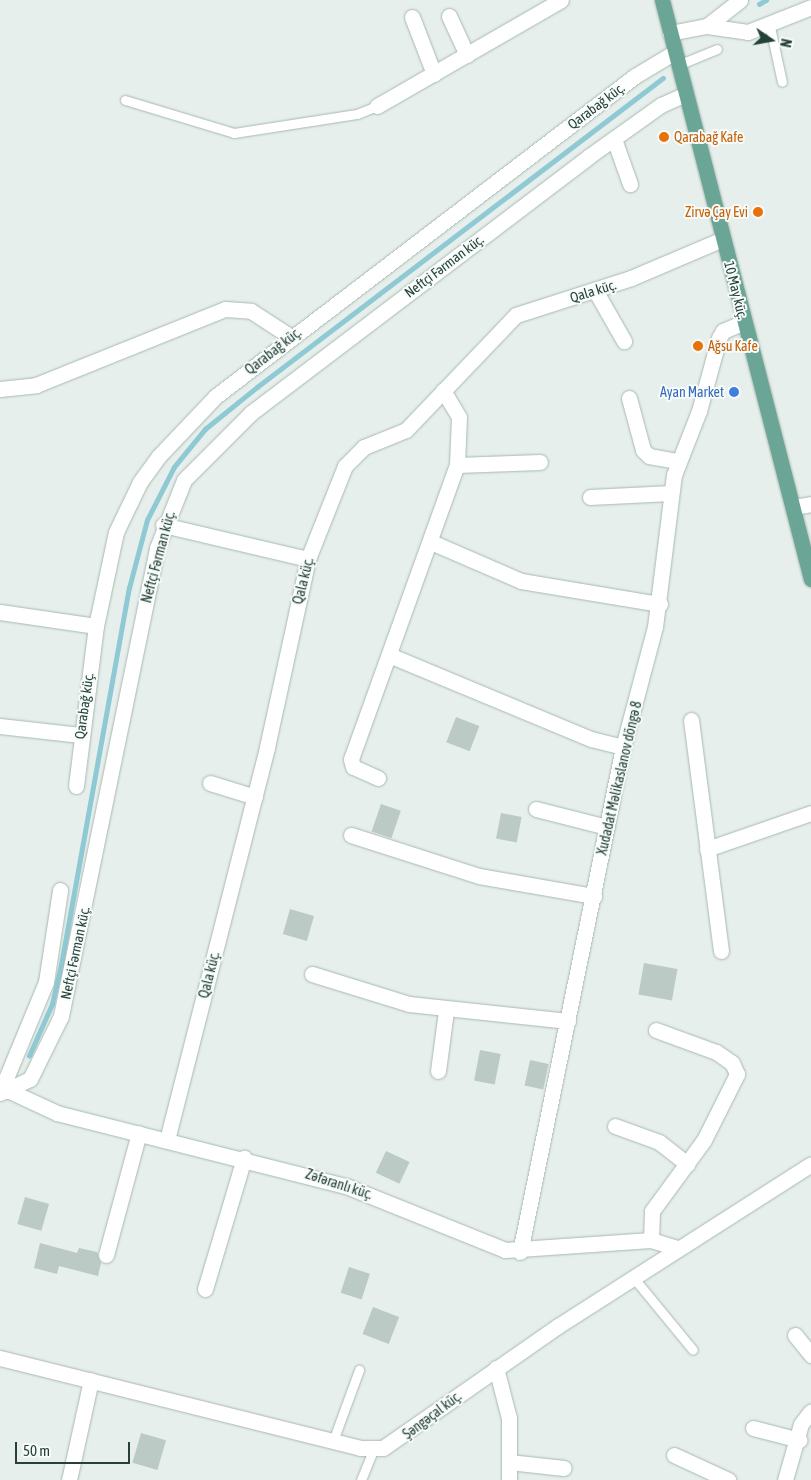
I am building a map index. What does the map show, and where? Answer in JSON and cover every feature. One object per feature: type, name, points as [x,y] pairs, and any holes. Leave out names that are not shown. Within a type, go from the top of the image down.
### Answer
[{"type":"main road","name":"10 May küç.","points":[[662,0],[811,579]]},
{"type":"street","points":[[378,106],[561,0]]},
{"type":"street","points":[[707,26],[740,0]]},
{"type":"street","points":[[670,33],[707,26],[734,32],[770,27],[811,7]]},
{"type":"street","points":[[449,16],[467,55]]},
{"type":"street","points":[[412,17],[434,74]]},
{"type":"street","name":"Qarabağ küç.","points":[[76,786],[80,735],[96,626],[116,532],[140,482],[191,418],[291,337],[635,76],[677,59]]},
{"type":"street","name":"Neftçi Fərman küç.","points":[[2,1090],[24,1084],[38,1070],[61,1016],[163,525],[184,480],[225,435],[614,139],[660,106],[686,94]]},
{"type":"street","points":[[614,139],[630,184]]},
{"type":"street","name":"Qala küç.","points":[[167,1140],[255,797],[308,559],[333,491],[355,454],[402,434],[516,315],[595,290],[723,239]]},
{"type":"street","points":[[595,290],[624,340]]},
{"type":"street","points":[[0,389],[36,385],[225,309],[251,311],[291,337]]},
{"type":"street","name":"Xudadat Məlikaslanov döngə 8","points":[[520,1252],[623,747],[660,604],[671,494],[678,461],[699,411],[719,338],[723,331],[744,322]]},
{"type":"street","points":[[378,778],[352,767],[350,759],[431,542],[457,465],[459,417],[443,390]]},
{"type":"street","points":[[629,398],[643,450],[649,456],[678,461]]},
{"type":"street","points":[[457,465],[540,462]]},
{"type":"street","points":[[590,497],[671,494]]},
{"type":"street","points":[[793,507],[811,504]]},
{"type":"street","points":[[163,525],[308,559]]},
{"type":"street","points":[[431,542],[521,581],[660,604]]},
{"type":"street","points":[[0,612],[96,626]]},
{"type":"street","points":[[389,656],[590,739],[623,747]]},
{"type":"street","points":[[690,720],[721,950]]},
{"type":"street","points":[[0,726],[80,735]]},
{"type":"street","points":[[210,783],[255,797]]},
{"type":"street","points":[[536,809],[607,828]]},
{"type":"street","points":[[707,849],[811,813]]},
{"type":"street","points":[[351,834],[479,876],[594,896]]},
{"type":"street","points":[[2,1090],[46,982],[60,890]]},
{"type":"street","points":[[312,974],[446,1011],[495,1010],[568,1021]]},
{"type":"street","points":[[438,1071],[446,1011]]},
{"type":"street","points":[[651,1240],[652,1211],[704,1140],[737,1074],[732,1064],[716,1052],[656,1030]]},
{"type":"street","name":"Zəfəranlı küç.","points":[[2,1090],[58,1113],[244,1158],[354,1188],[491,1246],[520,1252],[651,1240],[678,1248]]},
{"type":"street","points":[[615,1126],[659,1142],[686,1164]]},
{"type":"street","points":[[106,1255],[139,1133]]},
{"type":"street","points":[[204,1289],[244,1158]]},
{"type":"street","name":"Şəngəçal küç.","points":[[373,1450],[397,1441],[496,1368],[633,1277],[811,1164]]},
{"type":"street","points":[[795,1335],[811,1355]]},
{"type":"street","points":[[0,1358],[373,1450]]},
{"type":"street","points":[[496,1368],[509,1418],[508,1480]]},
{"type":"street","points":[[70,1480],[91,1380]]},
{"type":"street","points":[[785,1480],[811,1411]]},
{"type":"street","points":[[753,1428],[799,1440]]},
{"type":"street","points":[[674,1455],[728,1480]]},
{"type":"street","points":[[509,1462],[564,1468]]},
{"type":"lane","points":[[770,27],[782,82]]},
{"type":"lane","points":[[677,59],[717,49]]},
{"type":"lane","points":[[125,100],[234,133],[357,114],[378,106]]},
{"type":"lane","points":[[633,1277],[693,1350]]},
{"type":"lane","points":[[333,1441],[359,1370]]},
{"type":"lane","points":[[361,1480],[373,1450]]},
{"type":"building","points":[[456,717],[479,726],[470,751],[446,742]]},
{"type":"building","points":[[381,804],[401,811],[391,838],[372,831]]},
{"type":"building","points":[[501,813],[522,817],[517,843],[496,839]]},
{"type":"building","points":[[290,909],[314,916],[307,941],[283,934]]},
{"type":"building","points":[[644,963],[677,969],[672,1000],[638,995]]},
{"type":"building","points":[[480,1050],[501,1054],[495,1084],[474,1080]]},
{"type":"building","points":[[530,1060],[549,1064],[543,1089],[525,1085]]},
{"type":"building","points":[[386,1151],[410,1162],[399,1184],[376,1173]]},
{"type":"building","points":[[25,1197],[49,1204],[41,1231],[17,1224]]},
{"type":"building","points":[[40,1243],[77,1253],[79,1248],[97,1252],[101,1263],[98,1276],[59,1266],[57,1274],[34,1268]]},
{"type":"building","points":[[349,1267],[370,1274],[362,1299],[341,1293]]},
{"type":"building","points":[[373,1307],[399,1317],[389,1344],[363,1334]]},
{"type":"building","points":[[141,1433],[166,1440],[157,1470],[132,1463]]},
{"type":"waterway","points":[[759,4],[766,0]]},
{"type":"waterway","points":[[29,1056],[52,1004],[61,965],[129,588],[147,520],[174,467],[205,429],[257,387],[663,78]]},
{"type":"place","name":"Qarabağ Kafe","points":[[664,137]]},
{"type":"place","name":"Zirvə Çay Evi","points":[[758,212]]},
{"type":"place","name":"Ağsu Kafe","points":[[698,346]]},
{"type":"place","name":"Ayan Market","points":[[734,392]]}]
